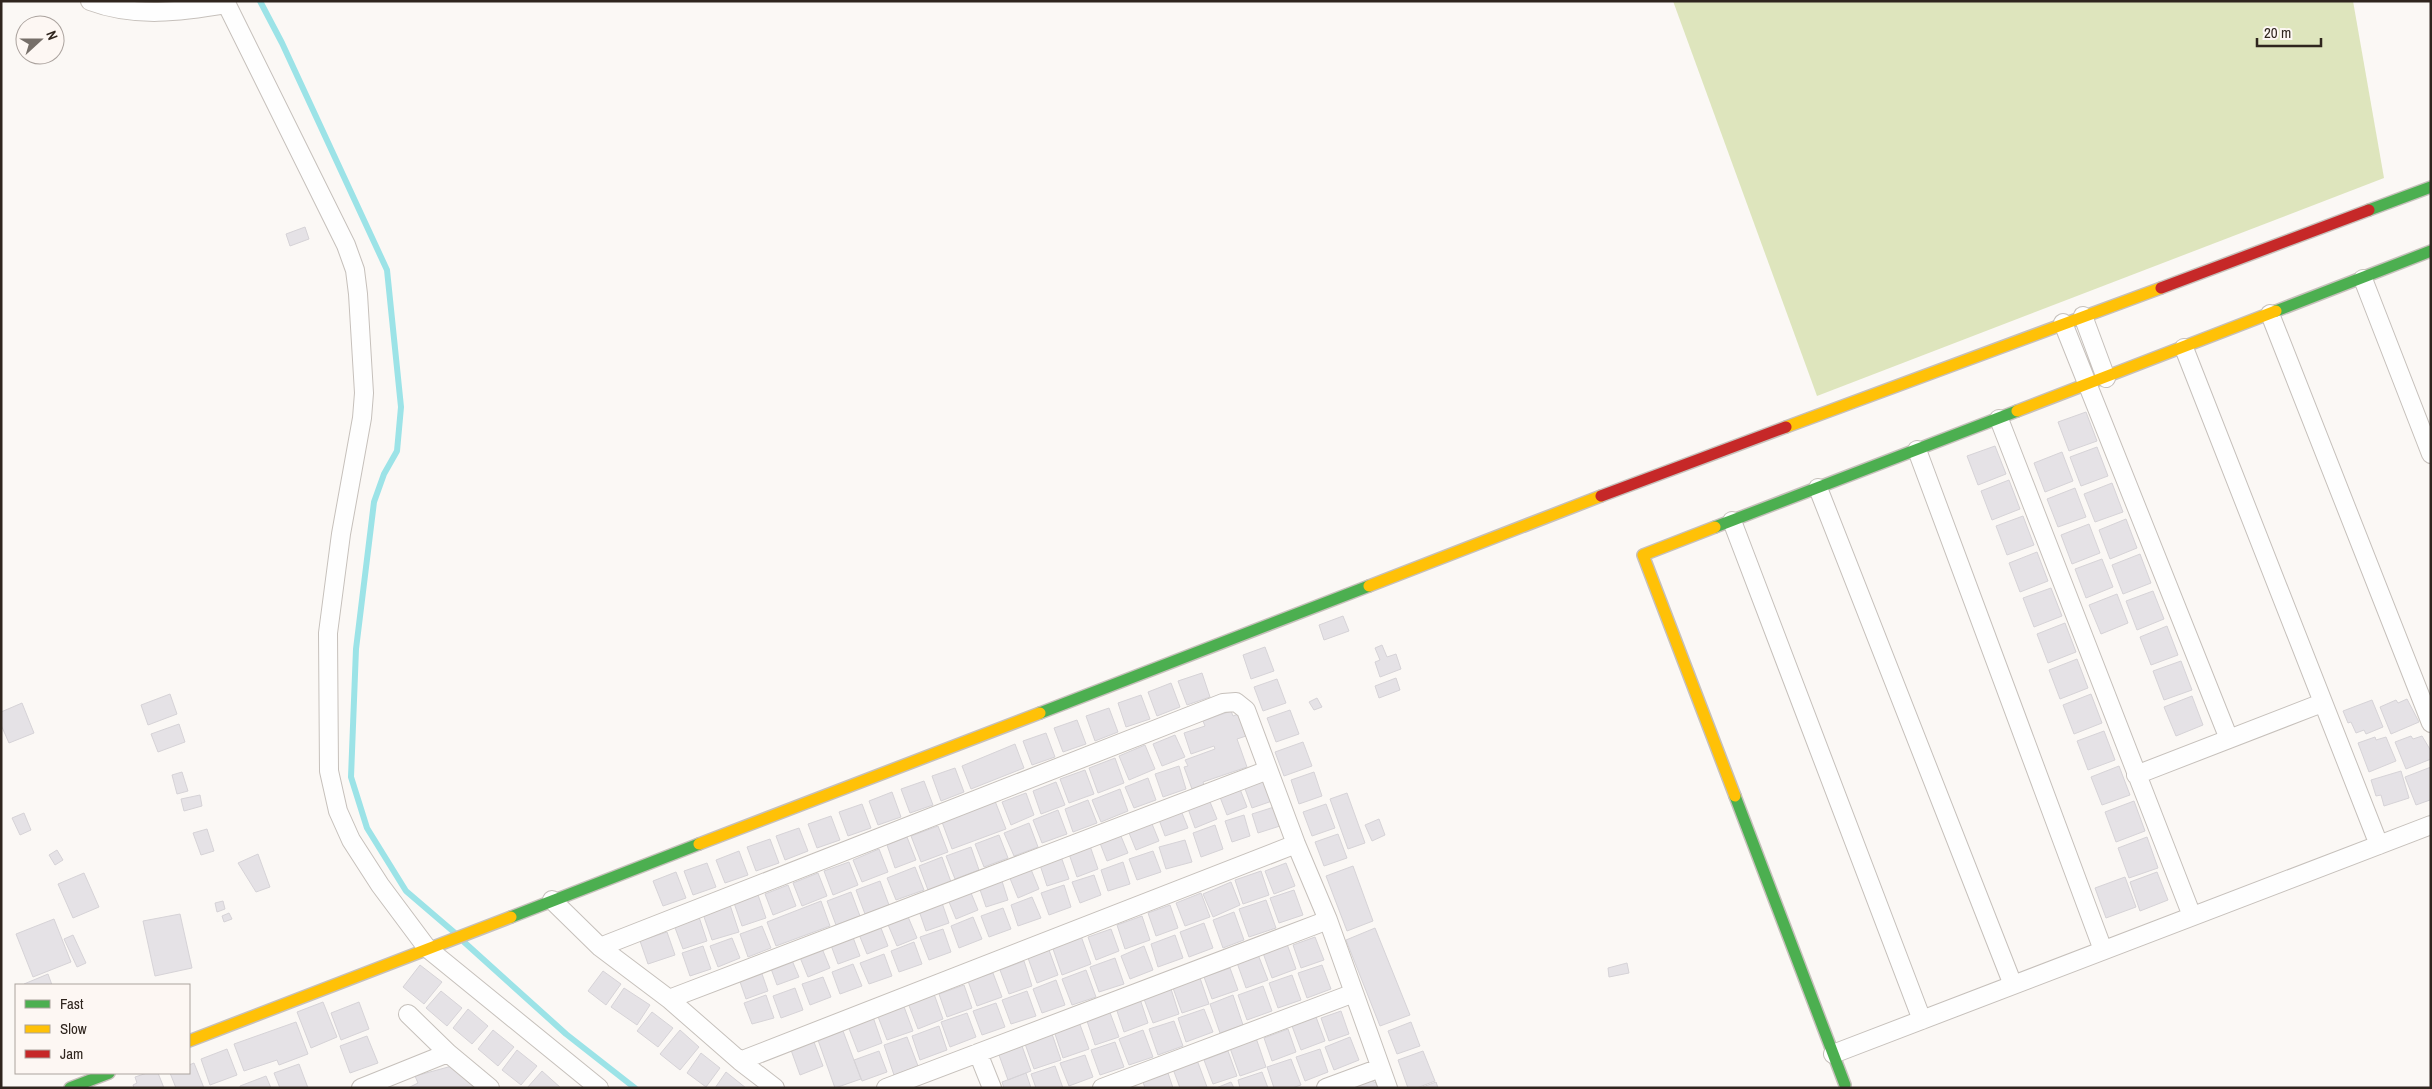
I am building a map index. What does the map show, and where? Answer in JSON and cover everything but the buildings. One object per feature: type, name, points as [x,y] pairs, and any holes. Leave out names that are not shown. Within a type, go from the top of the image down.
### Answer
[{"type":"street","points":[[90,1],[108,8],[164,13],[226,3],[346,245],[354,270],[362,342],[364,393],[362,418],[341,534],[328,633],[329,771],[338,811],[351,840],[380,885],[432,946],[599,1088]]},
{"type":"street","points":[[190,1041],[1618,490],[2431,187]]},
{"type":"street","points":[[1845,1085],[1643,555],[2363,279],[2431,251]]},
{"type":"street","points":[[2363,279],[2431,454]]},
{"type":"street","points":[[2270,314],[2431,723]]},
{"type":"street","points":[[2083,316],[2106,378]]},
{"type":"street","points":[[2063,323],[2229,739]]},
{"type":"street","points":[[2184,348],[2379,845]]},
{"type":"street","points":[[1999,418],[2192,916]]},
{"type":"street","points":[[1917,450],[2103,950]]},
{"type":"street","points":[[1818,488],[2013,985]]},
{"type":"street","points":[[1732,521],[1922,1020]]},
{"type":"street","points":[[600,947],[1223,703],[1236,702],[1246,710],[1296,844],[1328,920],[1388,1088]]},
{"type":"street","points":[[2136,775],[2322,703]]},
{"type":"street","points":[[669,999],[1268,770]]},
{"type":"street","points":[[1833,1054],[2431,825]]},
{"type":"street","points":[[740,1061],[1296,844]]},
{"type":"street","points":[[552,900],[600,947],[669,999],[740,1061],[775,1088]]},
{"type":"street","points":[[886,1088],[1328,920]]},
{"type":"street","points":[[1102,1088],[1354,994]]},
{"type":"street","points":[[408,1014],[448,1054],[490,1088]]},
{"type":"street","points":[[978,1053],[992,1088]]},
{"type":"street","points":[[361,1088],[448,1054]]},
{"type":"street","points":[[1326,1088],[1380,1068]]},
{"type":"street","points":[[70,1088],[105,1074]]},
{"type":"green space","points":[[1673,1],[2353,1],[2384,178],[1817,396]]},
{"type":"waterway","points":[[260,1],[282,43],[387,270],[401,407],[397,451],[384,474],[374,502],[356,649],[351,777],[367,828],[406,891],[455,933]]},
{"type":"waterway","points":[[464,942],[566,1034],[635,1088]]},
{"type":"traffic: fast","points":[[2369,210],[2431,187]]},
{"type":"traffic: fast","points":[[2276,311],[2431,251]]},
{"type":"traffic: fast","points":[[1715,527],[2017,411]]},
{"type":"traffic: fast","points":[[1040,713],[1369,586]]},
{"type":"traffic: fast","points":[[1735,796],[1845,1085]]},
{"type":"traffic: fast","points":[[511,917],[699,844]]},
{"type":"traffic: fast","points":[[70,1088],[106,1074]]},
{"type":"traffic: slow","points":[[1786,427],[2161,288]]},
{"type":"traffic: slow","points":[[2017,411],[2276,311]]},
{"type":"traffic: slow","points":[[1369,586],[1601,496]]},
{"type":"traffic: slow","points":[[1715,527],[1643,555],[1735,796]]},
{"type":"traffic: slow","points":[[699,844],[1040,713]]},
{"type":"traffic: slow","points":[[190,1041],[511,917]]},
{"type":"traffic: jam","points":[[2161,288],[2369,210]]},
{"type":"traffic: jam","points":[[1601,496],[1786,427]]}]
